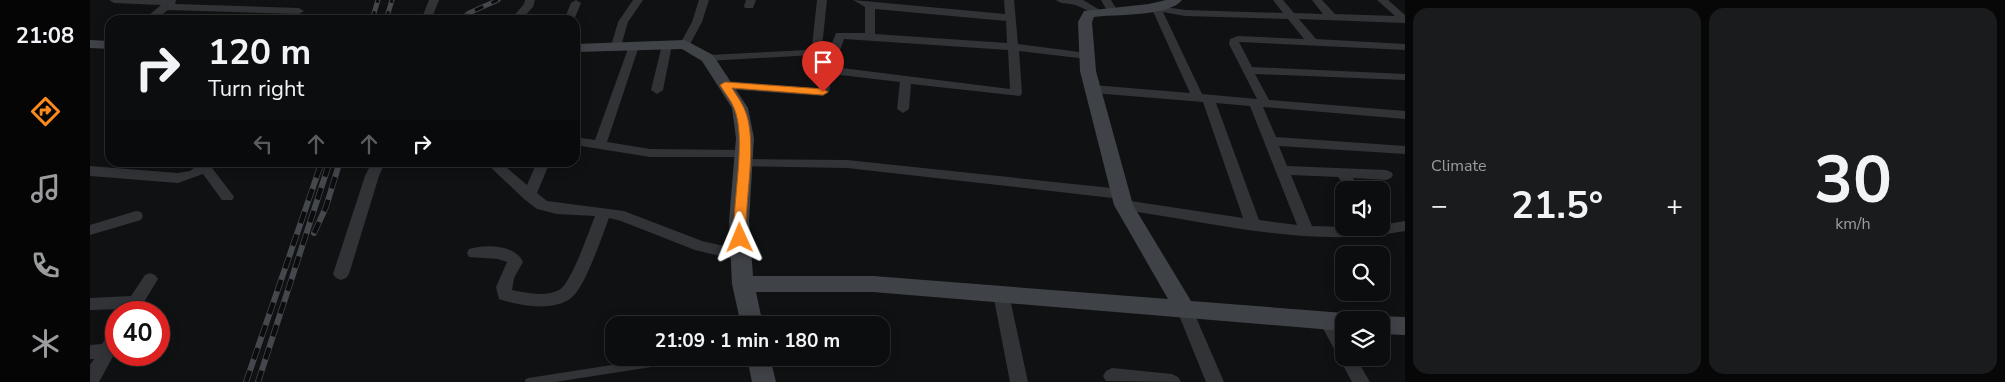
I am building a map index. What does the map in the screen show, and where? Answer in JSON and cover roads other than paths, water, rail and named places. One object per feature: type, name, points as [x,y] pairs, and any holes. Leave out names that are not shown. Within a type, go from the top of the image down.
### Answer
[{"type":"street","points":[[114,0],[170,3],[225,9],[299,11]]},
{"type":"street","points":[[225,9],[234,0]]},
{"type":"street","points":[[428,15],[434,0]]},
{"type":"street","points":[[520,15],[529,5],[530,0]]},
{"type":"street","points":[[616,46],[623,22],[638,0]]},
{"type":"street","points":[[685,44],[697,22],[704,0]]},
{"type":"street","points":[[708,58],[810,53],[817,47],[822,0]]},
{"type":"street","points":[[858,0],[870,6],[1011,18]]},
{"type":"street","points":[[827,70],[1016,93],[1009,0]]},
{"type":"street","points":[[1061,0],[1105,8],[1156,8],[1185,13],[1405,20]]},
{"type":"street","points":[[1156,8],[1172,3],[1175,0]]},
{"type":"street","points":[[1278,0],[1289,16],[1312,42]]},
{"type":"street","points":[[1317,0],[1332,17]]},
{"type":"street","points":[[1382,0],[1405,20]]},
{"type":"street","points":[[154,15],[170,3]]},
{"type":"street","points":[[570,15],[576,3]]},
{"type":"street","points":[[870,6],[870,37]]},
{"type":"street","points":[[1105,8],[1090,14],[1085,22],[1088,71],[1123,200],[1184,308],[1215,382]]},
{"type":"street","points":[[1156,8],[1203,98],[1253,225]]},
{"type":"street","points":[[248,15],[252,10]]},
{"type":"street","points":[[725,85],[823,92],[827,70],[840,35],[1013,47],[1087,56]]},
{"type":"street","points":[[1307,231],[1270,141],[1260,103],[1248,70],[1234,41],[1238,39],[1405,47]]},
{"type":"street","points":[[90,44],[105,45]]},
{"type":"street","points":[[580,48],[685,44],[708,58],[740,108],[745,138],[739,221],[743,284],[750,316]]},
{"type":"street","points":[[657,90],[667,45]]},
{"type":"street","points":[[600,145],[634,46]]},
{"type":"street","points":[[1248,70],[1405,77]]},
{"type":"street","points":[[903,109],[906,80]]},
{"type":"street","points":[[1093,89],[1405,115]]},
{"type":"street","points":[[1270,141],[1405,150]]},
{"type":"street","points":[[580,142],[671,154],[847,164],[1123,200],[1253,225],[1335,234]]},
{"type":"street","points":[[90,171],[178,178],[194,174],[205,167]]},
{"type":"street","points":[[209,167],[227,197]]},
{"type":"street","points":[[341,274],[377,167]]},
{"type":"street","points":[[497,167],[542,205],[558,209],[604,212],[633,219],[700,246],[741,254]]},
{"type":"street","points":[[529,196],[542,167]]},
{"type":"street","points":[[1282,170],[1386,175]]},
{"type":"street","points":[[1342,173],[1348,181]]},
{"type":"street","points":[[474,253],[512,255],[514,262],[504,285],[503,291],[505,295],[532,298],[560,298],[572,288],[604,212]]},
{"type":"street","points":[[90,230],[136,216]]},
{"type":"street","points":[[1390,227],[1405,226]]},
{"type":"street","points":[[137,301],[150,279]]},
{"type":"street","points":[[743,284],[873,284],[1184,308],[1335,322]]},
{"type":"street","points":[[1001,294],[1019,382]]},
{"type":"street","points":[[90,304],[105,305]]},
{"type":"street","points":[[1390,325],[1405,326]]},
{"type":"street","points":[[90,352],[105,347]]},
{"type":"street","points":[[90,380],[105,355]]},
{"type":"street","points":[[761,366],[764,382]]},
{"type":"street","points":[[1352,366],[1361,382]]},
{"type":"street","points":[[1112,376],[1172,382]]},
{"type":"lane","points":[[529,382],[632,366]]},
{"type":"railway","points":[[374,15],[378,0]]},
{"type":"railway","points":[[388,15],[392,0]]},
{"type":"railway","points":[[466,15],[498,0]]},
{"type":"railway","points":[[246,382],[320,167]]},
{"type":"railway","points":[[258,382],[328,167]]},
{"type":"railway","points":[[314,233],[326,207],[338,167]]}]
